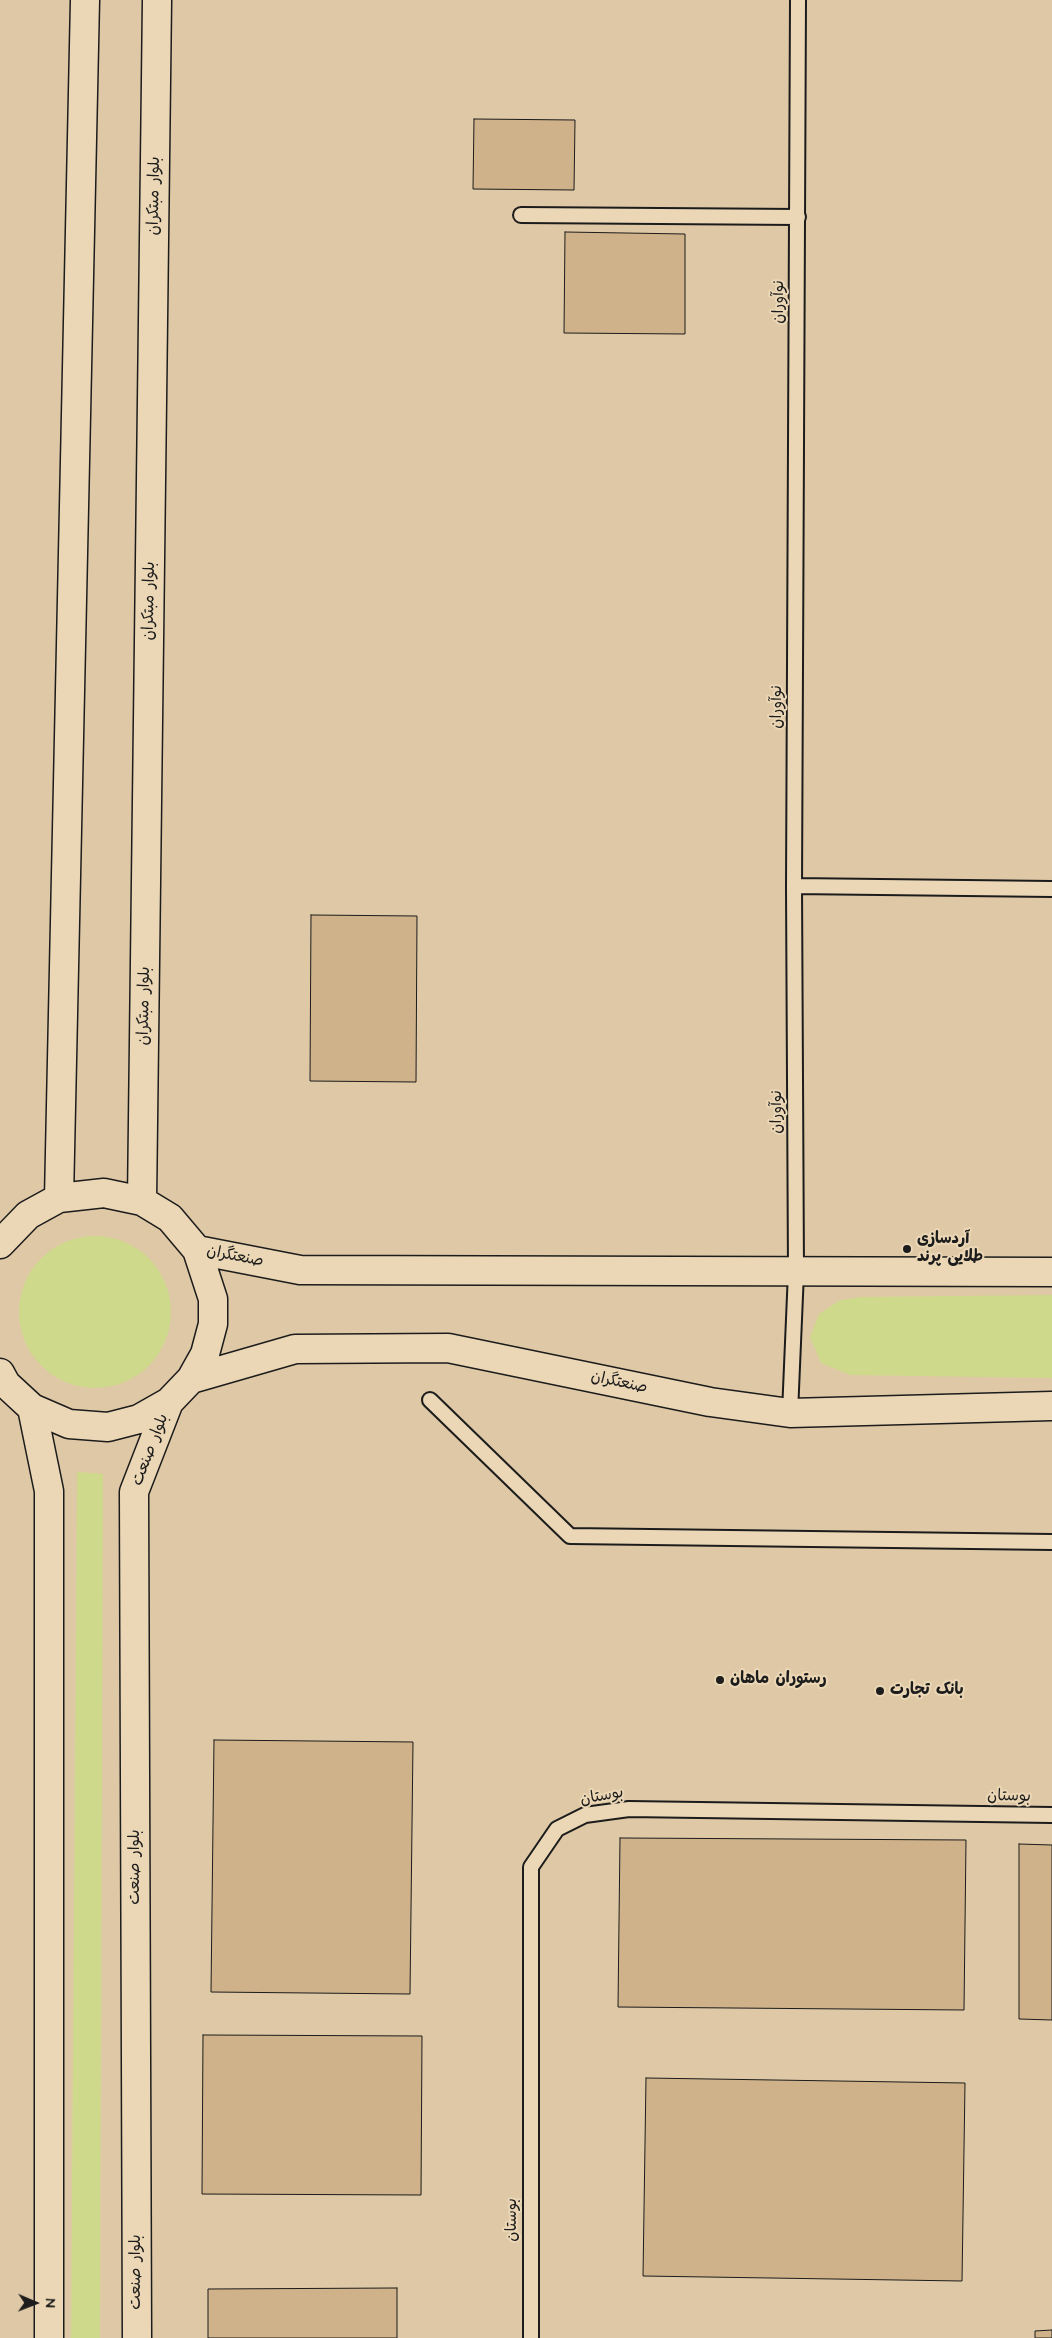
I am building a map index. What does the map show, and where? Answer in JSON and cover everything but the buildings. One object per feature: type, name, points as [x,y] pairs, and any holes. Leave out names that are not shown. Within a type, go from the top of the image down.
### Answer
[{"type":"street","points":[[59,1198],[85,0]]},
{"type":"street","name":"بلوار مبتکران","points":[[142,1201],[157,0]]},
{"type":"street","points":[[0,1243],[28,1215],[59,1198],[104,1193],[142,1201],[170,1218],[197,1250],[213,1299],[213,1324],[205,1354],[191,1379],[169,1402],[139,1419],[108,1427],[69,1424],[32,1408],[6,1384],[0,1373]]},
{"type":"street","name":"صنعتگران","points":[[197,1250],[300,1270],[1052,1272]]},
{"type":"street","name":"صنعتگران","points":[[191,1379],[295,1349],[448,1348],[710,1402],[790,1413],[1052,1406]]},
{"type":"street","name":"بلوار صنعت","points":[[137,2338],[134,1492],[169,1402]]},
{"type":"street","points":[[32,1408],[48,1491],[49,2338]]},
{"type":"lane","name":"نوآوران","points":[[790,1413],[796,1272],[794,886],[798,0]]},
{"type":"lane","points":[[521,215],[798,217]]},
{"type":"lane","points":[[794,886],[1052,888]]},
{"type":"lane","points":[[430,1400],[570,1536],[1052,1542]]},
{"type":"lane","name":"بوستان","points":[[531,2338],[531,1867],[557,1829],[584,1815],[629,1809],[1052,1815]]},
{"type":"shaded area","points":[[0,0],[1052,0],[1052,2338],[0,2338]]},
{"type":"green space","points":[[95,1236],[124,1242],[149,1258],[165,1283],[171,1312],[165,1341],[149,1366],[124,1382],[95,1388],[66,1382],[41,1366],[25,1341],[19,1312],[25,1283],[41,1258],[66,1242]]},
{"type":"green space","points":[[1052,1295],[1052,1378],[850,1375],[821,1363],[810,1337],[819,1314],[840,1300],[861,1297]]},
{"type":"green space","points":[[77,1472],[103,1474],[100,2338],[71,2338]]},
{"type":"place","name":"آردسازی طلایی پرند","points":[[907,1249]]},
{"type":"place","name":"رستوران ماهان","points":[[720,1680]]},
{"type":"place","name":"بانک تجارت","points":[[880,1691]]}]
